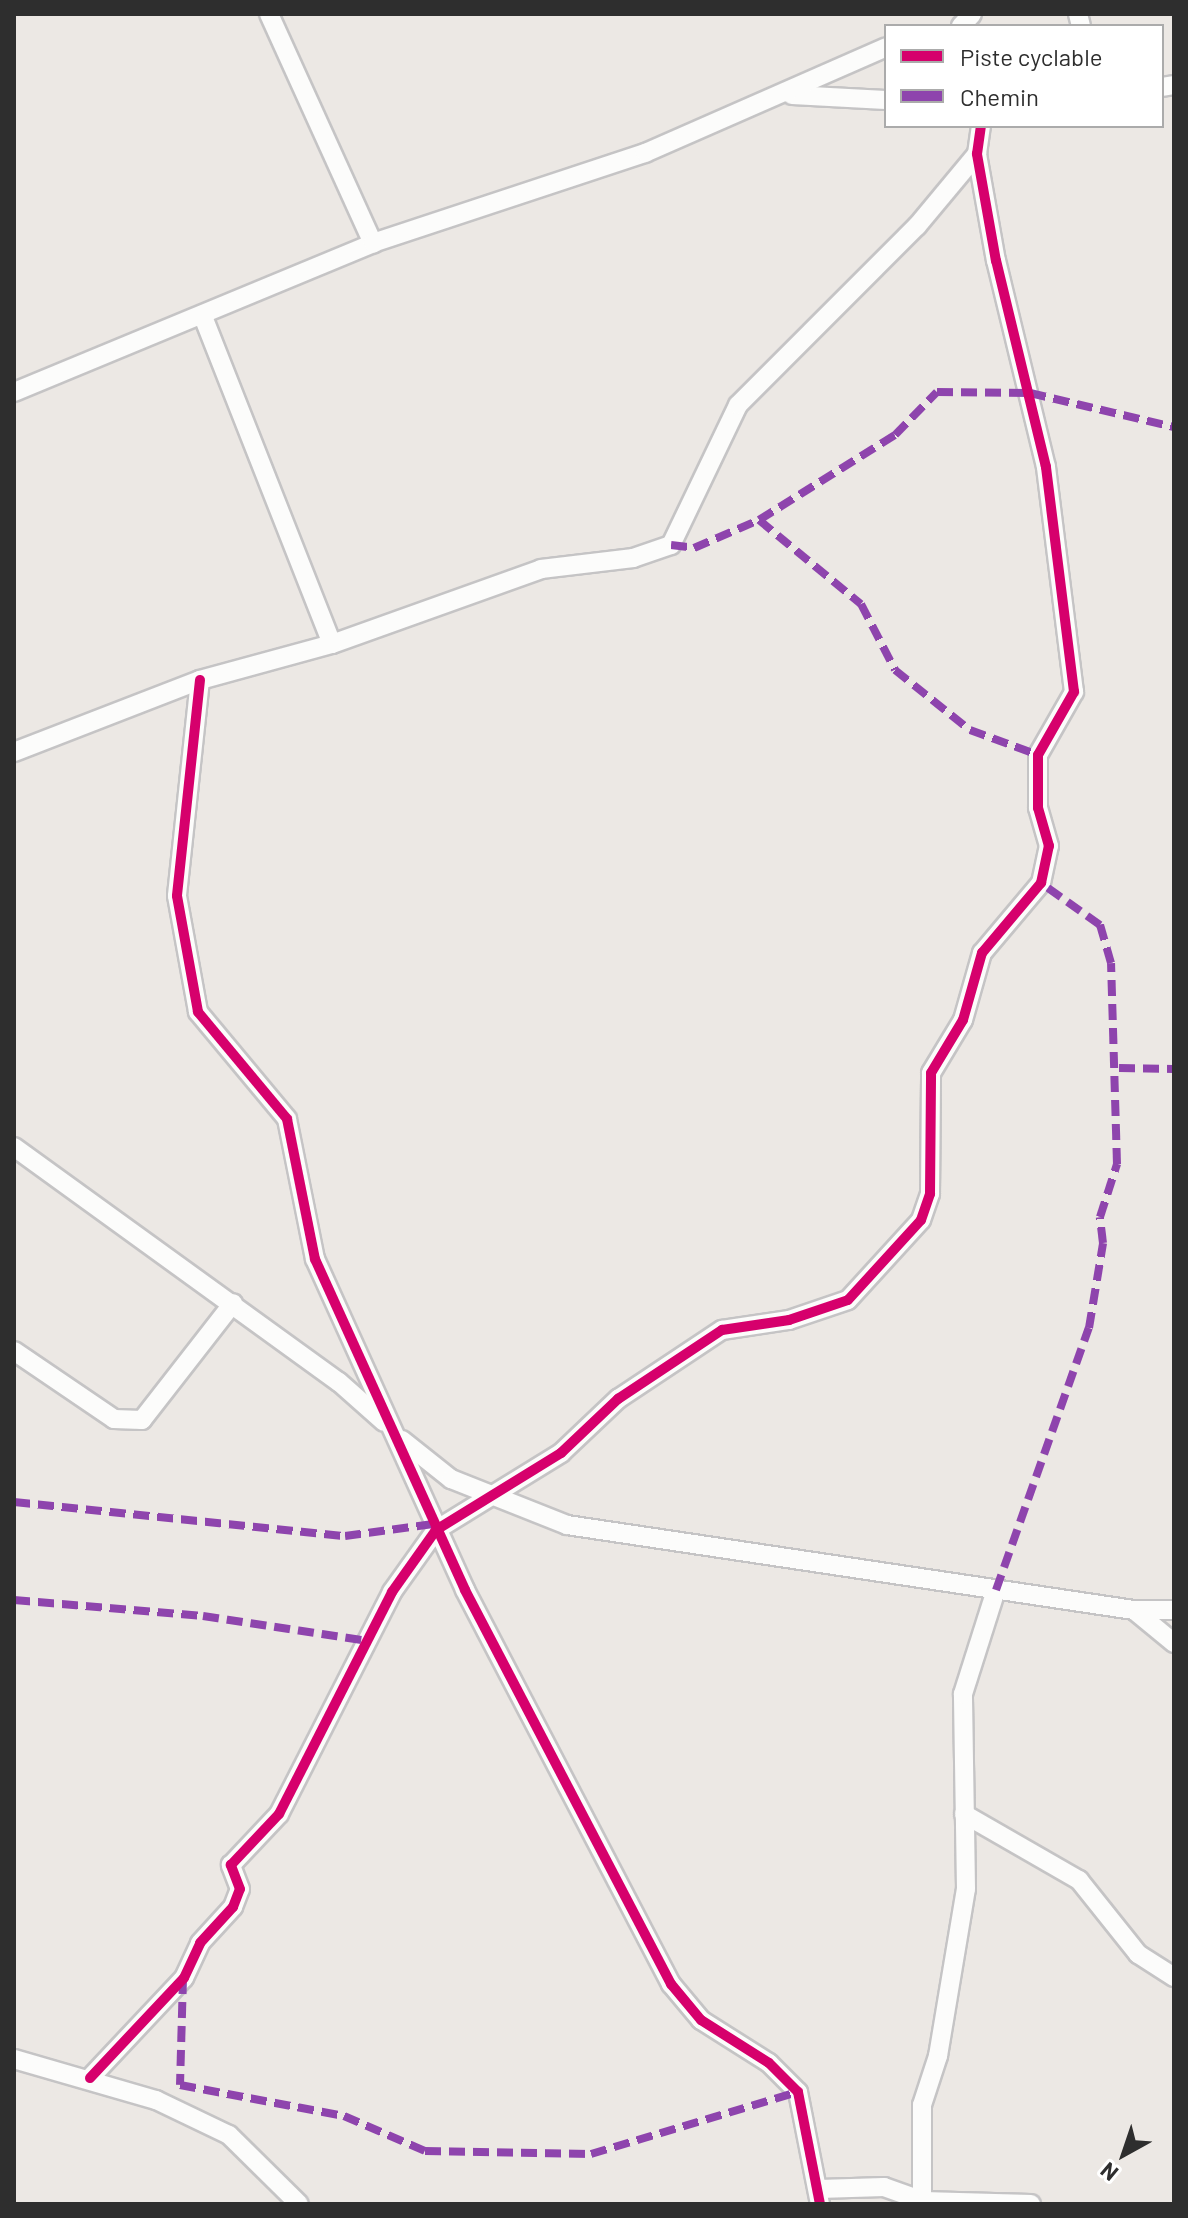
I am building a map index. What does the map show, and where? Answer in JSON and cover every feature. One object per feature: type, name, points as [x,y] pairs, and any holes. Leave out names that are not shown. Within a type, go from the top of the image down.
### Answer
[{"type":"street","points":[[269,14],[373,243]]},
{"type":"street","points":[[14,392],[204,319],[373,243],[571,181],[789,94],[884,48]]},
{"type":"street","points":[[789,94],[884,100]]},
{"type":"street","points":[[90,2078],[184,1978],[200,1943],[233,1907],[240,1889],[231,1865],[286,1804],[392,1592],[436,1530],[561,1453],[618,1399],[722,1330],[789,1320],[848,1300],[900,1249],[930,1194],[931,1073],[963,1020],[982,953],[1041,883],[1049,846],[1038,808],[1038,755],[1074,692],[1046,467],[977,154],[981,128]]},
{"type":"street","points":[[14,752],[200,680],[332,644],[541,569],[633,558],[671,545],[738,405],[917,226],[977,154]]},
{"type":"street","points":[[204,319],[332,644]]},
{"type":"street","points":[[200,680],[177,896],[190,981],[207,1026],[292,1130],[302,1218],[315,1259],[436,1530],[680,2000],[798,2092],[819,2196],[884,2187],[922,2202],[1031,2204]]},
{"type":"street","points":[[14,1147],[233,1303],[451,1479],[488,1498],[646,1542],[1134,1610],[1174,1610]]},
{"type":"street","points":[[14,1351],[114,1419],[131,1423],[156,1410],[233,1303]]},
{"type":"street","points":[[922,2202],[922,2105],[960,1941],[964,1814],[963,1694],[996,1590]]},
{"type":"street","points":[[1134,1610],[1174,1643]]},
{"type":"street","points":[[964,1814],[1079,1880],[1138,1954],[1174,1977]]},
{"type":"street","points":[[14,2059],[90,2078],[229,2135],[299,2204]]},
{"type":"marked path","points":[[671,545],[694,548],[759,520],[895,435],[937,392],[1030,393],[1174,427]]},
{"type":"marked path","points":[[759,520],[861,604],[895,670],[970,730],[1038,755]]},
{"type":"marked path","points":[[996,1590],[1089,1328],[1103,1243],[1100,1217],[1117,1164],[1111,963],[1100,925],[1041,883]]},
{"type":"marked path","points":[[1119,1068],[1174,1069]]},
{"type":"marked path","points":[[14,1502],[345,1536],[433,1524]]},
{"type":"marked path","points":[[14,1600],[203,1616],[368,1641]]},
{"type":"marked path","points":[[183,1978],[180,2085],[344,2116],[425,2151],[591,2154],[798,2092]]},
{"type":"cycle path","points":[[90,2078],[184,1978],[200,1943],[233,1907],[240,1889],[231,1865],[279,1814],[392,1592],[436,1530],[561,1453],[618,1399],[722,1330],[789,1320],[848,1300],[921,1220],[930,1194],[931,1073],[963,1020],[982,953],[1041,883],[1049,846],[1038,808],[1038,755],[1074,692],[1046,467],[996,261],[977,154],[981,128]]},
{"type":"cycle path","points":[[200,680],[177,896],[198,1012],[287,1119],[315,1259],[465,1590],[671,1984],[701,2020],[769,2063],[798,2092],[820,2204]]}]
